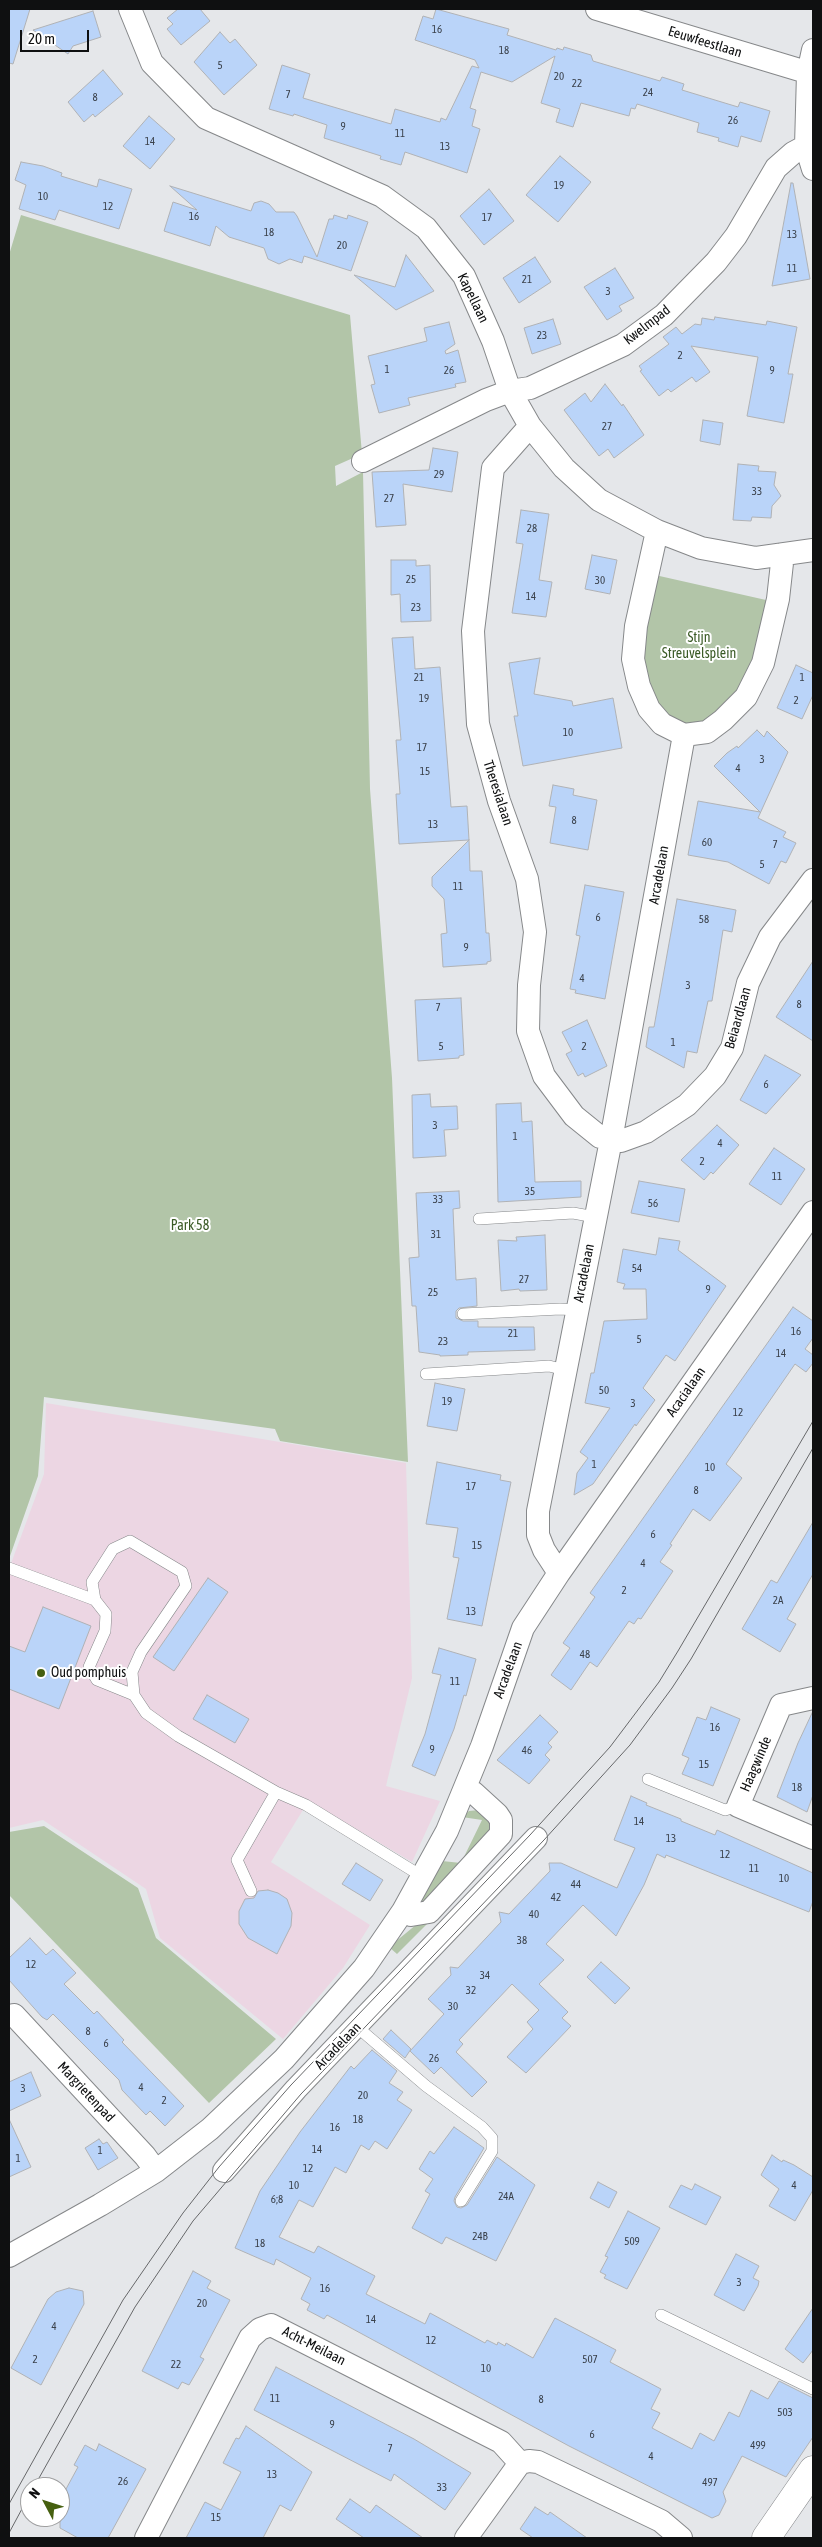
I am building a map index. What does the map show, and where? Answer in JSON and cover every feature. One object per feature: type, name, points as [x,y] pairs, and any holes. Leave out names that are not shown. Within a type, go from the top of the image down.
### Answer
[{"type":"street","name":"Kapellaan","points":[[130,9],[152,63],[206,118],[382,196],[426,228],[464,276],[493,341],[510,391],[530,426],[564,468],[599,500],[657,531],[701,548],[756,558],[813,550]]},
{"type":"street","name":"Eeuwfeestlaan","points":[[598,9],[810,73]]},
{"type":"street","points":[[813,50],[806,146],[813,168]]},
{"type":"street","name":"Kwelmpad","points":[[363,461],[486,400],[510,391],[530,388],[623,345],[664,314],[716,262],[736,236],[776,168],[793,152],[806,146]]},
{"type":"street","name":"Theresialaan","points":[[530,426],[493,468],[473,631],[478,724],[499,801],[528,879],[535,932],[529,985],[528,1031],[544,1076],[574,1116],[600,1137],[610,1140]]},
{"type":"street","points":[[657,531],[636,626],[633,659],[639,686],[650,709],[662,724],[684,735],[707,732],[724,720],[746,697],[763,663],[778,599],[783,554]]},
{"type":"street","name":"Arcadelaan","points":[[9,2256],[100,2206],[156,2171],[238,2104],[284,2059],[364,1968],[423,1877],[447,1831],[465,1790],[523,1628],[559,1573],[544,1550],[538,1535],[538,1511],[610,1140],[684,735]]},
{"type":"street","name":"Beiaardlaan","points":[[610,1140],[621,1141],[646,1132],[687,1105],[715,1076],[732,1048],[748,983],[770,937],[813,880]]},
{"type":"street","name":"Acacialaan","points":[[559,1573],[813,1212]]},
{"type":"street","name":"Haagwinde","points":[[813,1698],[781,1706],[738,1806],[813,1838]]},
{"type":"street","points":[[403,1910],[411,1915],[430,1912],[501,1834],[501,1820],[497,1814],[474,1793],[465,1790]]},
{"type":"street","name":"Arcadelaan","points":[[224,2171],[356,2026],[536,1838]]},
{"type":"street","name":"Margrietenpad","points":[[11,2013],[145,2156],[156,2171]]},
{"type":"street","points":[[238,2104],[266,2127]]},
{"type":"street","name":"Acht-Meilaan","points":[[146,2538],[250,2338],[260,2329],[270,2325],[501,2442],[520,2463]]},
{"type":"street","points":[[466,2538],[520,2463],[528,2461],[538,2462],[661,2521],[681,2538]]},
{"type":"street","points":[[766,2538],[813,2470]]},
{"type":"lane","points":[[479,1219],[573,1213],[595,1218]]},
{"type":"lane","points":[[463,1314],[560,1308],[577,1310]]},
{"type":"lane","points":[[426,1374],[549,1366],[565,1370]]},
{"type":"lane","points":[[134,1695],[97,1680],[89,1667],[105,1631],[106,1614],[95,1600],[92,1582],[113,1549],[130,1541],[182,1572],[186,1586],[141,1652],[132,1672],[134,1695],[146,1713],[178,1736],[276,1792],[306,1804],[423,1877]]},
{"type":"lane","points":[[9,1568],[95,1600]]},
{"type":"lane","points":[[648,1779],[725,1810],[738,1806]]},
{"type":"lane","points":[[252,1891],[237,1860],[276,1792]]},
{"type":"lane","points":[[356,2026],[426,2086],[482,2127],[492,2138],[492,2152],[461,2200]]},
{"type":"lane","points":[[661,2314],[813,2389]]},
{"type":"shaded area","points":[[46,1403],[406,1463],[412,1678],[386,1786],[440,1801],[412,1862],[309,1801],[306,1805],[271,1862],[370,1925],[343,1968],[283,2039],[160,1938],[146,1889],[43,1820],[9,1828],[9,1569],[44,1474]]},
{"type":"green space","name":"Park 58","points":[[21,215],[350,315],[362,454],[335,466],[336,486],[363,472],[370,789],[392,1078],[408,1462],[280,1441],[275,1429],[44,1397],[38,1476],[9,1559],[9,255]]},
{"type":"green space","name":"Stijn Streuvelsplein","points":[[655,575],[766,600],[752,669],[743,689],[706,723],[686,727],[664,715],[642,664]]},
{"type":"green space","points":[[479,1810],[488,1813],[494,1833],[423,1906],[418,1902],[442,1861],[461,1863],[482,1820],[462,1817],[469,1811]]},
{"type":"green space","points":[[44,1826],[138,1888],[156,1938],[276,2039],[209,2103],[9,1895],[9,1832]]},
{"type":"green space","points":[[429,1922],[397,1954],[389,1947],[417,1924]]},
{"type":"building","points":[[9,9],[30,9],[13,64],[9,63]]},
{"type":"building","points":[[178,9],[200,9],[210,21],[181,45],[167,29],[173,24],[167,18]]},
{"type":"building","points":[[436,9],[509,29],[507,35],[556,50],[557,48],[563,50],[564,47],[591,55],[593,61],[660,81],[662,77],[684,84],[682,90],[738,107],[740,102],[770,111],[761,142],[741,136],[738,147],[718,141],[719,138],[697,132],[699,123],[637,104],[635,109],[631,108],[629,116],[581,103],[573,127],[556,122],[560,109],[541,103],[555,56],[512,82],[481,72],[470,108],[476,110],[472,126],[480,129],[467,173],[405,152],[401,165],[380,159],[381,156],[324,138],[327,125],[294,114],[293,116],[269,109],[282,65],[310,74],[303,98],[391,124],[395,109],[440,122],[441,118],[446,120],[472,66],[479,68],[475,60],[415,40],[423,16],[433,19]]},
{"type":"building","points":[[93,11],[101,37],[73,46],[68,54],[33,30]]},
{"type":"building","points":[[220,32],[230,43],[235,39],[257,65],[224,95],[194,62]]},
{"type":"building","points":[[103,70],[123,94],[95,117],[93,114],[84,122],[68,102]]},
{"type":"building","points":[[149,116],[175,139],[150,169],[123,146]]},
{"type":"building","points":[[560,156],[591,182],[558,222],[526,195]]},
{"type":"building","points":[[21,162],[43,166],[62,173],[61,176],[97,187],[99,179],[132,189],[119,229],[59,210],[55,220],[19,209],[26,185],[15,180]]},
{"type":"building","points":[[791,183],[793,183],[810,279],[772,286]]},
{"type":"building","points":[[170,186],[251,211],[254,203],[261,201],[269,204],[276,212],[294,212],[317,257],[329,219],[333,219],[334,215],[347,219],[348,215],[368,222],[351,271],[304,256],[302,263],[290,259],[279,264],[268,259],[264,248],[229,237],[216,226],[210,246],[164,231],[173,202],[197,210]]},
{"type":"building","points":[[489,189],[514,221],[484,245],[460,216]]},
{"type":"building","points":[[406,255],[434,291],[396,310],[354,275],[395,287]]},
{"type":"building","points":[[535,257],[551,282],[519,303],[503,278]]},
{"type":"building","points":[[615,268],[634,298],[619,306],[622,311],[607,320],[584,287]]},
{"type":"building","points":[[715,317],[766,325],[767,321],[797,327],[788,374],[793,374],[784,423],[747,416],[758,357],[691,346],[710,372],[696,382],[692,377],[671,392],[668,389],[659,396],[640,371],[642,370],[639,366],[669,344],[663,337],[676,327],[682,334],[695,324],[701,325],[702,318],[714,320]]},
{"type":"building","points":[[553,319],[561,344],[532,354],[524,328]]},
{"type":"building","points":[[449,322],[455,344],[445,351],[446,354],[458,350],[466,382],[455,384],[456,387],[408,398],[410,405],[379,413],[371,385],[375,384],[368,356],[427,341],[424,328]]},
{"type":"building","points":[[605,384],[622,406],[623,404],[644,435],[614,458],[608,449],[599,456],[564,410],[585,393],[591,402]]},
{"type":"building","points":[[703,420],[723,423],[720,445],[700,441]]},
{"type":"building","points":[[433,448],[458,452],[452,492],[403,484],[406,525],[376,527],[372,472],[429,470]]},
{"type":"building","points":[[738,464],[759,466],[758,471],[776,472],[774,485],[781,496],[772,506],[771,518],[752,517],[751,521],[733,520]]},
{"type":"building","points":[[521,510],[549,514],[539,580],[552,582],[546,617],[512,613],[523,544],[516,543]]},
{"type":"building","points":[[592,555],[617,560],[610,594],[585,589]]},
{"type":"building","points":[[391,560],[416,560],[416,566],[430,565],[431,621],[401,622],[400,594],[391,595]]},
{"type":"building","points":[[413,637],[415,669],[440,667],[451,807],[467,806],[469,840],[399,844],[396,794],[400,794],[396,740],[401,740],[392,638]]},
{"type":"building","points":[[540,658],[534,694],[572,701],[573,706],[613,698],[622,748],[523,766],[514,716],[518,716],[509,663]]},
{"type":"building","points":[[796,665],[813,673],[813,695],[802,719],[777,708]]},
{"type":"building","points":[[757,730],[764,737],[767,731],[788,752],[758,818],[786,832],[783,837],[796,843],[786,863],[781,861],[769,884],[728,862],[688,855],[698,801],[760,812],[714,766],[727,753],[737,746],[738,748]]},
{"type":"building","points":[[553,785],[574,789],[573,795],[597,800],[588,850],[550,843],[556,807],[549,806]]},
{"type":"building","points":[[469,840],[470,871],[482,871],[486,933],[489,933],[491,961],[487,962],[487,964],[443,967],[441,934],[447,933],[444,899],[432,886],[432,877]]},
{"type":"building","points":[[585,885],[624,892],[605,999],[575,993],[576,990],[570,989],[580,936],[576,935]]},
{"type":"building","points":[[677,899],[736,910],[732,932],[723,930],[712,1001],[708,1001],[697,1053],[687,1051],[684,1068],[646,1047],[649,1027],[654,1027]]},
{"type":"building","points":[[813,961],[813,1041],[776,1017]]},
{"type":"building","points":[[461,998],[464,1055],[459,1056],[459,1058],[418,1061],[415,1000]]},
{"type":"building","points":[[587,1020],[607,1066],[585,1077],[583,1073],[578,1076],[566,1054],[572,1051],[562,1032]]},
{"type":"building","points":[[765,1055],[801,1075],[766,1114],[740,1100]]},
{"type":"building","points":[[430,1094],[431,1107],[457,1106],[458,1129],[444,1130],[446,1156],[413,1158],[412,1095]]},
{"type":"building","points":[[521,1103],[522,1122],[532,1121],[535,1182],[581,1181],[581,1197],[498,1202],[496,1104]]},
{"type":"building","points":[[717,1125],[739,1145],[713,1174],[711,1172],[704,1180],[681,1160]]},
{"type":"building","points":[[774,1148],[805,1169],[781,1205],[749,1184]]},
{"type":"building","points":[[639,1181],[685,1189],[679,1222],[631,1213]]},
{"type":"building","points":[[459,1191],[460,1208],[453,1209],[456,1280],[476,1278],[477,1306],[459,1308],[456,1311],[456,1318],[463,1321],[478,1321],[478,1327],[534,1327],[535,1350],[468,1352],[468,1355],[440,1356],[419,1352],[416,1306],[412,1306],[409,1258],[419,1257],[416,1193]]},
{"type":"building","points":[[545,1235],[547,1290],[520,1291],[519,1289],[501,1291],[498,1240],[517,1241],[516,1237]]},
{"type":"building","points":[[659,1238],[680,1241],[678,1250],[726,1286],[675,1361],[666,1355],[643,1388],[655,1400],[636,1426],[635,1424],[593,1484],[574,1495],[577,1473],[588,1458],[580,1452],[610,1408],[585,1403],[591,1373],[594,1373],[604,1321],[647,1319],[646,1289],[623,1289],[625,1284],[617,1282],[623,1249],[656,1255]]},
{"type":"building","points":[[793,1307],[813,1321],[813,1338],[805,1349],[813,1355],[813,1363],[806,1372],[795,1364],[726,1464],[742,1478],[710,1521],[693,1509],[660,1562],[673,1571],[641,1619],[638,1618],[634,1624],[629,1621],[597,1667],[590,1662],[571,1690],[551,1675],[570,1648],[563,1643],[595,1597],[590,1593]]},
{"type":"building","points":[[435,1383],[465,1389],[457,1431],[427,1426]]},
{"type":"building","points":[[437,1462],[501,1475],[500,1480],[511,1482],[482,1626],[447,1619],[459,1558],[453,1557],[458,1528],[426,1524]]},
{"type":"building","points":[[813,1522],[813,1574],[787,1619],[796,1624],[780,1652],[742,1629],[771,1580],[777,1583]]},
{"type":"building","points":[[208,1578],[228,1592],[174,1671],[153,1657]]},
{"type":"building","name":"Oud pomphuis","points":[[43,1607],[91,1626],[59,1709],[9,1689],[9,1646],[25,1652]]},
{"type":"building","points":[[439,1648],[476,1659],[466,1696],[464,1695],[454,1729],[435,1776],[412,1766],[425,1734],[441,1675],[432,1673]]},
{"type":"building","points":[[207,1695],[249,1719],[235,1743],[193,1719]]},
{"type":"building","points":[[711,1707],[740,1719],[713,1786],[682,1774],[689,1758],[682,1755],[697,1717],[706,1720]]},
{"type":"building","points":[[813,1711],[813,1795],[807,1812],[777,1797]]},
{"type":"building","points":[[540,1715],[558,1732],[548,1743],[552,1747],[545,1755],[550,1760],[529,1784],[497,1760]]},
{"type":"building","points":[[631,1796],[647,1803],[646,1805],[681,1819],[681,1821],[715,1835],[717,1830],[813,1873],[813,1901],[809,1912],[666,1855],[665,1858],[657,1854],[644,1885],[616,1936],[583,1905],[546,1944],[564,1960],[539,1984],[568,2012],[562,2018],[571,2026],[526,2073],[507,2057],[533,2029],[527,2022],[539,2010],[512,1984],[459,2040],[463,2044],[456,2052],[487,2082],[472,2097],[441,2067],[434,2074],[410,2051],[444,2014],[428,1999],[451,1975],[450,1967],[458,1968],[501,1922],[499,1912],[509,1914],[550,1871],[549,1863],[561,1863],[617,1888],[635,1848],[614,1840]]},
{"type":"building","points":[[356,1863],[383,1880],[370,1901],[342,1884]]},
{"type":"building","points":[[268,1890],[278,1893],[287,1899],[292,1913],[291,1926],[277,1954],[248,1938],[239,1924],[239,1911],[245,1899],[254,1898],[258,1891]]},
{"type":"building","points":[[30,1938],[46,1955],[53,1949],[76,1973],[64,1984],[94,2014],[97,2011],[124,2040],[122,2042],[184,2106],[165,2126],[150,2111],[146,2115],[122,2090],[119,2080],[53,2014],[47,2020],[42,2017],[9,1980],[9,1958]]},
{"type":"building","points":[[601,1962],[630,1988],[615,2004],[587,1977]]},
{"type":"building","points":[[391,2030],[411,2049],[405,2058],[383,2039]]},
{"type":"building","points":[[372,2050],[397,2071],[389,2083],[403,2092],[397,2100],[412,2110],[387,2149],[375,2141],[369,2150],[361,2145],[346,2173],[335,2167],[313,2207],[299,2200],[279,2237],[314,2253],[318,2246],[375,2276],[366,2294],[425,2324],[430,2313],[485,2343],[487,2340],[497,2345],[498,2342],[505,2346],[506,2343],[533,2358],[555,2318],[616,2350],[610,2362],[661,2389],[651,2409],[660,2413],[652,2428],[692,2449],[700,2433],[714,2441],[729,2412],[739,2417],[751,2390],[768,2399],[779,2381],[813,2398],[813,2437],[786,2477],[742,2456],[723,2492],[726,2501],[719,2515],[712,2518],[569,2446],[327,2315],[324,2319],[307,2310],[310,2304],[301,2299],[311,2278],[276,2259],[274,2265],[235,2248],[260,2191],[300,2132],[351,2066],[354,2069]]},
{"type":"building","points":[[31,2072],[41,2096],[9,2111],[9,2082]]},
{"type":"building","points":[[9,2119],[31,2167],[9,2177]]},
{"type":"building","points":[[454,2127],[484,2148],[455,2197],[454,2201],[457,2207],[461,2208],[467,2205],[497,2157],[535,2185],[496,2261],[446,2237],[442,2244],[412,2228],[430,2194],[425,2191],[433,2179],[419,2169],[430,2151],[434,2154]]},
{"type":"building","points":[[99,2139],[103,2144],[107,2142],[118,2158],[98,2170],[85,2148]]},
{"type":"building","points":[[772,2155],[782,2162],[783,2160],[794,2165],[813,2177],[813,2190],[795,2221],[769,2206],[779,2189],[761,2175]]},
{"type":"building","points":[[598,2182],[617,2192],[609,2208],[590,2198]]},
{"type":"building","points":[[695,2184],[721,2197],[706,2225],[669,2207],[681,2185],[692,2190]]},
{"type":"building","points":[[628,2211],[660,2228],[627,2289],[604,2278],[606,2275],[600,2272],[608,2257],[605,2256]]},
{"type":"building","points":[[736,2254],[759,2266],[753,2278],[759,2281],[758,2286],[744,2311],[714,2295]]},
{"type":"building","points":[[193,2271],[211,2281],[207,2288],[230,2300],[200,2357],[204,2359],[189,2385],[182,2382],[178,2389],[142,2371]]},
{"type":"building","points":[[69,2288],[83,2291],[84,2304],[41,2385],[11,2368],[48,2299],[56,2292]]},
{"type":"building","points":[[813,2308],[813,2350],[803,2363],[785,2349]]},
{"type":"building","points":[[276,2367],[414,2439],[471,2473],[445,2510],[394,2474],[391,2481],[254,2410]]},
{"type":"building","points":[[246,2426],[312,2472],[291,2511],[280,2505],[263,2538],[186,2538],[205,2502],[221,2510],[241,2472],[223,2463],[236,2438],[239,2439]]},
{"type":"building","points":[[99,2444],[146,2469],[108,2538],[78,2538],[60,2527],[70,2527],[70,2482],[78,2467],[74,2465],[85,2445],[96,2451]]},
{"type":"building","points":[[350,2499],[370,2513],[376,2505],[423,2538],[364,2538],[336,2519]]},
{"type":"building","points":[[535,2507],[548,2515],[550,2512],[587,2538],[533,2538],[520,2529]]},
{"type":"tram line","points":[[9,2504],[123,2300],[183,2213],[219,2167],[291,2085],[530,1835],[610,1747],[659,1682],[813,1421]]},
{"type":"tram line","points":[[40,2477],[135,2307],[193,2221],[301,2094],[544,1840],[630,1745],[691,1659],[813,1448]]},
{"type":"tram line","points":[[9,2533],[20,2513]]},
{"type":"place","name":"Oud pomphuis","points":[[41,1673]]}]
